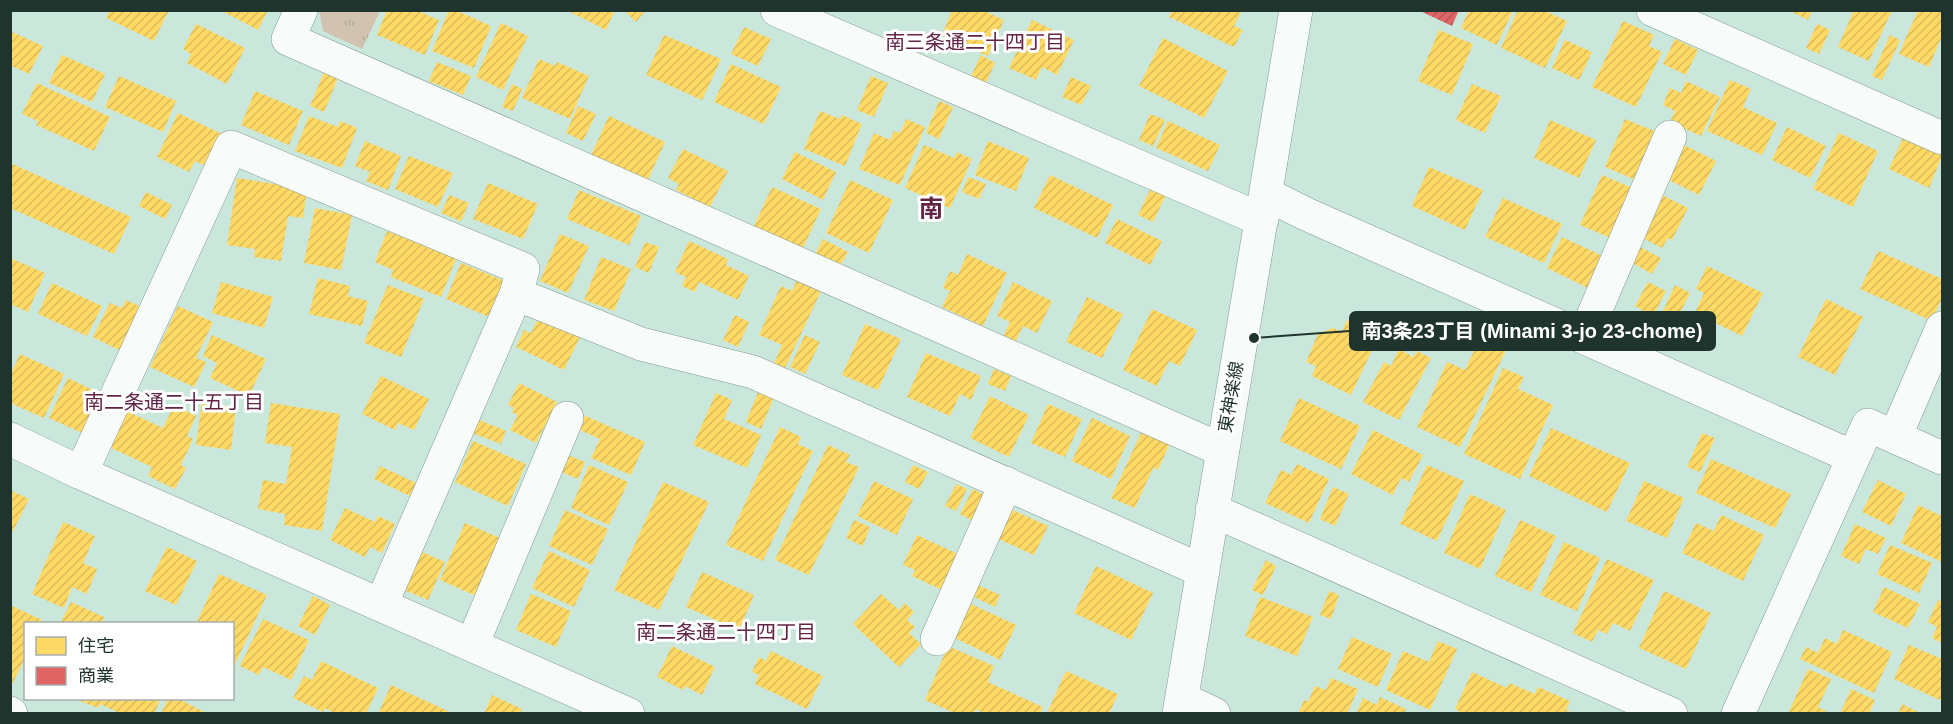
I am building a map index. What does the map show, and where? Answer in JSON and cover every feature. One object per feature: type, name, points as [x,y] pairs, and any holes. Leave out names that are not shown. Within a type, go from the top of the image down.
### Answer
[{"type":"street","points":[[301,10],[288,39],[1222,450]]},
{"type":"street","points":[[777,10],[1264,207],[1306,214],[1853,457]]},
{"type":"street","name":"東神楽線","points":[[1180,706],[1296,10]]},
{"type":"street","points":[[1653,10],[1942,138]]},
{"type":"street","points":[[1584,337],[1670,137]]},
{"type":"street","points":[[81,473],[231,147],[523,269],[516,294],[381,605]]},
{"type":"street","points":[[516,294],[641,344],[753,372],[1203,571]]},
{"type":"street","points":[[1895,437],[1942,328]]},
{"type":"street","points":[[472,645],[567,418]]},
{"type":"street","points":[[1738,714],[1868,425],[1942,458]]},
{"type":"street","points":[[10,440],[628,714]]},
{"type":"street","points":[[937,639],[1006,483]]},
{"type":"street","points":[[1212,510],[1671,714]]},
{"type":"street","points":[[1180,706],[1214,714]]},
{"type":"green space","points":[[319,10],[380,11],[362,49],[323,31]]},
{"type":"building: 住宅","points":[[110,10],[169,10],[154,41],[106,18]]},
{"type":"building: 住宅","points":[[220,10],[268,10],[258,30]]},
{"type":"building: 住宅","points":[[387,10],[415,10],[439,20],[425,55],[377,35]]},
{"type":"building: 住宅","points":[[449,10],[455,10],[491,26],[474,68],[432,51]]},
{"type":"building: 住宅","points":[[566,10],[615,10],[606,30]]},
{"type":"building: 住宅","points":[[624,10],[646,10],[636,22]]},
{"type":"building: 住宅","points":[[952,10],[982,10],[1004,20],[988,56],[942,36]]},
{"type":"building: 住宅","points":[[1172,10],[1242,10],[1234,26],[1243,30],[1234,47],[1169,17]]},
{"type":"building: 住宅","points":[[1469,10],[1513,10],[1497,45],[1461,28]]},
{"type":"building: 住宅","points":[[1518,10],[1543,10],[1567,21],[1545,68],[1501,48]]},
{"type":"building: 住宅","points":[[1788,10],[1812,10],[1808,20]]},
{"type":"building: 住宅","points":[[1854,10],[1892,10],[1869,61],[1838,47]]},
{"type":"building: 住宅","points":[[1918,10],[1942,10],[1942,36],[1929,67],[1899,54]]},
{"type":"building: 住宅","points":[[1032,20],[1074,40],[1057,75],[1042,67],[1036,80],[1009,68]]},
{"type":"building: 住宅","points":[[1623,21],[1654,35],[1649,46],[1662,52],[1636,107],[1592,87]]},
{"type":"building: 住宅","points":[[501,23],[528,36],[503,90],[476,77]]},
{"type":"building: 住宅","points":[[196,24],[245,48],[227,84],[187,63],[191,54],[183,49]]},
{"type":"building: 住宅","points":[[1817,24],[1830,30],[1819,54],[1806,48]]},
{"type":"building: 住宅","points":[[744,27],[771,39],[758,66],[731,54]]},
{"type":"building: 住宅","points":[[1439,30],[1473,44],[1452,95],[1418,81]]},
{"type":"building: 住宅","points":[[10,31],[43,46],[29,74],[10,65]]},
{"type":"building: 住宅","points":[[664,35],[721,59],[702,100],[646,75]]},
{"type":"building: 住宅","points":[[1890,35],[1900,40],[1882,80],[1872,76]]},
{"type":"building: 住宅","points":[[1163,38],[1228,71],[1204,118],[1139,86]]},
{"type":"building: 住宅","points":[[1675,39],[1698,50],[1686,75],[1663,64]]},
{"type":"building: 住宅","points":[[1565,40],[1592,52],[1579,80],[1552,68]]},
{"type":"building: 住宅","points":[[62,55],[105,74],[92,102],[49,83]]},
{"type":"building: 住宅","points":[[981,55],[995,63],[985,85],[970,78]]},
{"type":"building: 住宅","points":[[539,59],[555,66],[557,62],[589,76],[570,119],[522,98]]},
{"type":"building: 住宅","points":[[437,62],[471,76],[463,95],[429,81]]},
{"type":"building: 住宅","points":[[731,64],[781,87],[764,124],[714,102]]},
{"type":"building: 住宅","points":[[324,72],[338,78],[324,112],[310,106]]},
{"type":"building: 住宅","points":[[119,76],[176,101],[163,132],[105,107]]},
{"type":"building: 住宅","points":[[871,76],[888,83],[874,117],[857,110]]},
{"type":"building: 住宅","points":[[1071,77],[1091,86],[1081,105],[1062,97]]},
{"type":"building: 住宅","points":[[1730,80],[1751,89],[1743,107],[1777,123],[1762,155],[1707,131]]},
{"type":"building: 住宅","points":[[1686,81],[1720,97],[1701,136],[1670,122],[1675,111],[1663,105],[1670,88],[1681,93]]},
{"type":"building: 住宅","points":[[37,83],[110,117],[94,151],[36,125],[38,121],[22,114]]},
{"type":"building: 住宅","points":[[512,84],[522,89],[513,111],[502,107]]},
{"type":"building: 住宅","points":[[1472,84],[1501,96],[1485,133],[1456,120]]},
{"type":"building: 住宅","points":[[255,91],[303,111],[289,145],[241,125]]},
{"type":"building: 住宅","points":[[939,101],[953,107],[939,139],[926,133]]},
{"type":"building: 住宅","points":[[578,106],[596,114],[583,141],[566,133]]},
{"type":"building: 住宅","points":[[820,111],[840,119],[842,115],[862,124],[845,166],[804,149]]},
{"type":"building: 住宅","points":[[178,113],[226,136],[210,168],[195,161],[189,172],[157,157]]},
{"type":"building: 住宅","points":[[1150,114],[1165,120],[1153,146],[1139,140]]},
{"type":"building: 住宅","points":[[309,116],[338,127],[340,121],[357,128],[342,168],[295,151]]},
{"type":"building: 住宅","points":[[609,116],[665,142],[648,180],[591,155]]},
{"type":"building: 住宅","points":[[906,119],[925,127],[900,185],[859,169],[874,133],[890,140],[894,131],[900,133]]},
{"type":"building: 住宅","points":[[1625,119],[1659,133],[1638,181],[1605,167]]},
{"type":"building: 住宅","points":[[1550,120],[1596,140],[1579,178],[1534,158]]},
{"type":"building: 住宅","points":[[1168,121],[1220,145],[1208,171],[1156,148]]},
{"type":"building: 住宅","points":[[1787,127],[1826,146],[1810,178],[1772,160]]},
{"type":"building: 住宅","points":[[1839,133],[1878,151],[1853,207],[1813,189]]},
{"type":"building: 住宅","points":[[1903,138],[1942,156],[1929,188],[1889,169]]},
{"type":"building: 住宅","points":[[365,141],[401,156],[388,190],[366,181],[370,172],[355,166]]},
{"type":"building: 住宅","points":[[988,141],[1029,158],[1016,191],[975,175]]},
{"type":"building: 住宅","points":[[1680,143],[1716,161],[1699,195],[1663,177]]},
{"type":"building: 住宅","points":[[924,145],[954,158],[957,152],[972,159],[950,208],[905,188]]},
{"type":"building: 住宅","points":[[683,149],[728,171],[710,207],[676,190],[679,184],[668,178]]},
{"type":"building: 住宅","points":[[795,152],[836,172],[823,200],[782,179]]},
{"type":"building: 住宅","points":[[409,156],[453,173],[438,207],[395,189]]},
{"type":"building: 住宅","points":[[10,163],[131,217],[114,254],[10,208]]},
{"type":"building: 住宅","points":[[1429,167],[1483,190],[1465,230],[1412,206]]},
{"type":"building: 住宅","points":[[1050,175],[1113,205],[1097,238],[1034,208]]},
{"type":"building: 住宅","points":[[1602,175],[1635,189],[1613,239],[1580,225]]},
{"type":"building: 住宅","points":[[968,177],[986,184],[979,199],[962,192]]},
{"type":"building: 住宅","points":[[237,178],[307,189],[303,218],[288,216],[281,261],[254,257],[255,249],[227,245]]},
{"type":"building: 住宅","points":[[850,180],[893,200],[869,253],[826,233]]},
{"type":"building: 住宅","points":[[488,183],[538,204],[523,239],[473,219]]},
{"type":"building: 住宅","points":[[772,187],[821,209],[803,248],[754,226]]},
{"type":"building: 住宅","points":[[1151,188],[1166,195],[1153,222],[1138,215]]},
{"type":"building: 住宅","points":[[579,190],[641,216],[629,245],[567,219]]},
{"type":"building: 住宅","points":[[146,192],[172,205],[165,219],[139,206]]},
{"type":"building: 住宅","points":[[1660,194],[1688,208],[1672,240],[1668,238],[1662,248],[1639,236]]},
{"type":"building: 住宅","points":[[449,195],[469,203],[461,221],[441,213]]},
{"type":"building: 住宅","points":[[1503,198],[1562,224],[1544,263],[1485,237]]},
{"type":"building: 住宅","points":[[315,208],[352,215],[341,270],[304,263]]},
{"type":"building: 住宅","points":[[1117,219],[1162,241],[1150,265],[1105,243]]},
{"type":"building: 住宅","points":[[387,231],[456,259],[441,297],[391,277],[393,270],[375,262]]},
{"type":"building: 住宅","points":[[560,234],[589,246],[568,293],[540,281]]},
{"type":"building: 住宅","points":[[1562,237],[1607,258],[1592,290],[1547,268]]},
{"type":"building: 住宅","points":[[823,239],[848,252],[838,270],[813,258]]},
{"type":"building: 住宅","points":[[689,241],[728,259],[726,265],[749,276],[738,300],[699,282],[695,292],[682,286],[686,277],[675,272]]},
{"type":"building: 住宅","points":[[645,242],[659,247],[649,273],[635,267]]},
{"type":"building: 住宅","points":[[1636,245],[1661,258],[1652,274],[1627,260]]},
{"type":"building: 住宅","points":[[1878,251],[1942,279],[1942,298],[1932,321],[1860,289]]},
{"type":"building: 住宅","points":[[967,254],[1007,273],[983,326],[942,307],[950,291],[943,288],[950,271],[958,275]]},
{"type":"building: 住宅","points":[[601,257],[631,269],[614,311],[584,300]]},
{"type":"building: 住宅","points":[[10,258],[45,273],[28,312],[10,304]]},
{"type":"building: 住宅","points":[[461,263],[507,282],[492,318],[446,299]]},
{"type":"building: 住宅","points":[[1707,266],[1763,293],[1742,336],[1695,313],[1704,293],[1696,289]]},
{"type":"building: 住宅","points":[[318,278],[350,286],[348,296],[368,301],[362,326],[309,314]]},
{"type":"building: 住宅","points":[[798,278],[822,289],[785,368],[774,363],[782,345],[759,335],[781,286],[792,291]]},
{"type":"building: 住宅","points":[[221,282],[273,297],[264,328],[212,313]]},
{"type":"building: 住宅","points":[[1013,282],[1052,301],[1037,333],[1023,326],[1015,343],[1003,337],[1010,322],[997,316]]},
{"type":"building: 住宅","points":[[1648,282],[1666,291],[1653,316],[1635,306]]},
{"type":"building: 住宅","points":[[52,283],[102,306],[87,336],[38,314]]},
{"type":"building: 住宅","points":[[388,285],[424,299],[401,357],[364,343]]},
{"type":"building: 住宅","points":[[1675,285],[1690,293],[1673,327],[1659,320]]},
{"type":"building: 住宅","points":[[1087,297],[1123,314],[1102,358],[1066,342]]},
{"type":"building: 住宅","points":[[1826,299],[1863,317],[1835,375],[1798,357]]},
{"type":"building: 住宅","points":[[126,300],[146,309],[125,353],[93,337],[110,303],[122,308]]},
{"type":"building: 住宅","points":[[178,306],[213,322],[196,358],[206,362],[194,387],[150,367]]},
{"type":"building: 住宅","points":[[1152,309],[1197,330],[1180,366],[1169,361],[1157,386],[1123,370]]},
{"type":"building: 住宅","points":[[735,315],[749,322],[738,347],[723,340]]},
{"type":"building: 住宅","points":[[539,317],[580,337],[564,370],[516,347],[524,330],[531,333]]},
{"type":"building: 住宅","points":[[1347,320],[1379,335],[1351,395],[1312,376],[1316,366],[1306,362],[1318,334],[1333,328],[1342,332]]},
{"type":"building: 住宅","points":[[865,324],[901,339],[878,390],[842,375]]},
{"type":"building: 住宅","points":[[1482,334],[1508,346],[1460,447],[1417,427],[1447,362],[1465,370]]},
{"type":"building: 住宅","points":[[212,335],[266,359],[249,396],[210,378],[217,363],[203,356]]},
{"type":"building: 住宅","points":[[805,335],[820,342],[805,374],[790,367]]},
{"type":"building: 住宅","points":[[1399,349],[1413,357],[1417,351],[1431,358],[1399,420],[1363,402],[1384,362],[1391,366]]},
{"type":"building: 住宅","points":[[926,353],[981,376],[971,400],[960,394],[950,416],[907,397]]},
{"type":"building: 住宅","points":[[20,354],[64,374],[44,418],[10,403],[10,376]]},
{"type":"building: 住宅","points":[[1503,368],[1524,377],[1518,389],[1553,405],[1520,479],[1464,454]]},
{"type":"building: 住宅","points":[[994,369],[1011,376],[1005,391],[988,384]]},
{"type":"building: 住宅","points":[[381,376],[429,399],[414,430],[398,423],[395,430],[362,414]]},
{"type":"building: 住宅","points":[[68,378],[107,397],[89,436],[49,418]]},
{"type":"building: 住宅","points":[[519,383],[557,402],[536,443],[510,430],[518,415],[512,412],[514,408],[508,405]]},
{"type":"building: 住宅","points":[[759,390],[774,397],[761,429],[746,422]]},
{"type":"building: 住宅","points":[[716,393],[732,400],[724,419],[761,435],[747,468],[693,445]]},
{"type":"building: 住宅","points":[[990,396],[1029,415],[1009,457],[970,438]]},
{"type":"building: 住宅","points":[[1299,398],[1360,426],[1341,469],[1280,441]]},
{"type":"building: 住宅","points":[[202,402],[236,407],[231,450],[196,445]]},
{"type":"building: 住宅","points":[[271,403],[340,414],[322,531],[284,525],[285,514],[258,509],[263,480],[286,484],[292,447],[265,443]]},
{"type":"building: 住宅","points":[[1048,404],[1082,419],[1065,457],[1031,443]]},
{"type":"building: 住宅","points":[[174,405],[196,416],[187,436],[193,439],[181,465],[186,468],[175,489],[148,476],[152,467],[105,445],[122,409],[163,428]]},
{"type":"building: 住宅","points":[[581,414],[645,442],[631,475],[591,458],[600,439],[575,428]]},
{"type":"building: 住宅","points":[[1092,418],[1130,436],[1111,479],[1072,461]]},
{"type":"building: 住宅","points":[[477,419],[506,431],[501,444],[472,433]]},
{"type":"building: 住宅","points":[[780,427],[801,437],[798,444],[813,451],[763,561],[726,545]]},
{"type":"building: 住宅","points":[[1551,428],[1630,463],[1607,512],[1529,476]]},
{"type":"building: 住宅","points":[[1373,430],[1423,455],[1409,482],[1401,478],[1393,495],[1351,474]]},
{"type":"building: 住宅","points":[[1142,431],[1170,443],[1158,470],[1153,468],[1135,508],[1111,498]]},
{"type":"building: 住宅","points":[[1702,433],[1715,438],[1700,472],[1687,467]]},
{"type":"building: 住宅","points":[[473,441],[526,464],[508,506],[455,482]]},
{"type":"building: 住宅","points":[[828,445],[850,455],[846,462],[859,467],[809,575],[775,560]]},
{"type":"building: 住宅","points":[[563,453],[585,462],[578,479],[556,470]]},
{"type":"building: 住宅","points":[[1711,459],[1791,494],[1775,528],[1696,493]]},
{"type":"building: 住宅","points":[[1297,464],[1329,479],[1309,523],[1265,503],[1281,470],[1291,475]]},
{"type":"building: 住宅","points":[[589,465],[628,482],[609,525],[571,508]]},
{"type":"building: 住宅","points":[[913,465],[928,472],[919,489],[905,482]]},
{"type":"building: 住宅","points":[[1427,465],[1464,481],[1437,541],[1400,524]]},
{"type":"building: 住宅","points":[[380,466],[416,483],[410,496],[374,479]]},
{"type":"building: 住宅","points":[[1878,480],[1906,494],[1891,526],[1862,512]]},
{"type":"building: 住宅","points":[[874,481],[913,499],[897,535],[857,516]]},
{"type":"building: 住宅","points":[[1644,481],[1684,498],[1667,538],[1626,521]]},
{"type":"building: 住宅","points":[[663,482],[709,502],[659,610],[614,590]]},
{"type":"building: 住宅","points":[[956,484],[967,489],[956,511],[945,506]]},
{"type":"building: 住宅","points":[[1333,487],[1349,494],[1335,526],[1320,519]]},
{"type":"building: 住宅","points":[[973,489],[986,496],[973,521],[960,514]]},
{"type":"building: 住宅","points":[[10,490],[29,499],[10,537]]},
{"type":"building: 住宅","points":[[1470,494],[1506,510],[1480,569],[1444,553]]},
{"type":"building: 住宅","points":[[1918,505],[1942,516],[1942,562],[1901,543]]},
{"type":"building: 住宅","points":[[345,508],[375,522],[378,516],[395,524],[382,553],[370,547],[365,557],[330,540]]},
{"type":"building: 住宅","points":[[1008,508],[1048,526],[1034,555],[994,537]]},
{"type":"building: 住宅","points":[[565,510],[608,529],[592,565],[549,546]]},
{"type":"building: 住宅","points":[[1721,515],[1764,535],[1743,581],[1682,553],[1696,523],[1714,531]]},
{"type":"building: 住宅","points":[[854,520],[870,527],[863,546],[846,538]]},
{"type":"building: 住宅","points":[[1520,520],[1556,536],[1531,592],[1495,576]]},
{"type":"building: 住宅","points":[[63,522],[95,536],[83,563],[97,569],[87,594],[72,587],[64,608],[32,594]]},
{"type":"building: 住宅","points":[[465,523],[500,538],[476,596],[440,580]]},
{"type":"building: 住宅","points":[[1855,524],[1886,538],[1878,554],[1866,549],[1859,564],[1841,556]]},
{"type":"building: 住宅","points":[[917,535],[960,555],[944,591],[912,576],[915,570],[903,565]]},
{"type":"building: 住宅","points":[[1564,542],[1600,558],[1577,611],[1540,595]]},
{"type":"building: 住宅","points":[[1890,545],[1932,563],[1919,593],[1877,574]]},
{"type":"building: 住宅","points":[[167,547],[197,561],[176,605],[145,591]]},
{"type":"building: 住宅","points":[[549,551],[590,570],[574,607],[532,588]]},
{"type":"building: 住宅","points":[[422,552],[445,562],[428,600],[404,590]]},
{"type":"building: 住宅","points":[[1607,559],[1654,580],[1630,631],[1613,623],[1607,634],[1598,630],[1592,642],[1573,633]]},
{"type":"building: 住宅","points":[[1266,560],[1276,566],[1263,595],[1252,590]]},
{"type":"building: 住宅","points":[[1096,566],[1153,593],[1131,640],[1074,613]]},
{"type":"building: 住宅","points":[[702,572],[754,595],[739,630],[686,607]]},
{"type":"building: 住宅","points":[[219,574],[267,595],[234,667],[234,622],[197,622]]},
{"type":"building: 住宅","points":[[976,584],[1000,595],[995,607],[970,595]]},
{"type":"building: 住宅","points":[[1884,587],[1920,604],[1908,628],[1873,612]]},
{"type":"building: 住宅","points":[[1329,591],[1339,595],[1331,619],[1320,615]]},
{"type":"building: 住宅","points":[[1664,591],[1711,613],[1686,669],[1639,648]]},
{"type":"building: 住宅","points":[[531,594],[571,611],[556,647],[516,630]]},
{"type":"building: 住宅","points":[[881,594],[899,610],[905,603],[914,612],[907,620],[915,627],[909,633],[921,644],[899,667],[853,624]]},
{"type":"building: 住宅","points":[[313,596],[330,605],[315,635],[298,626]]},
{"type":"building: 住宅","points":[[1260,597],[1313,617],[1297,656],[1245,636]]},
{"type":"building: 住宅","points":[[1938,600],[1942,602],[1942,643],[1932,638],[1937,627],[1928,622]]},
{"type":"building: 住宅","points":[[71,602],[104,617],[102,622],[61,622]]},
{"type":"building: 住宅","points":[[969,603],[1016,625],[1000,660],[953,637]]},
{"type":"building: 住宅","points":[[10,605],[42,620],[42,622],[24,622],[24,660],[12,685],[10,684]]},
{"type":"building: 住宅","points":[[263,619],[309,640],[291,680],[263,667],[259,675],[240,666]]},
{"type":"building: 住宅","points":[[1843,630],[1892,652],[1874,693],[1800,659],[1806,647],[1818,653],[1825,638],[1837,644]]},
{"type":"building: 住宅","points":[[1352,637],[1392,654],[1378,687],[1338,669]]},
{"type":"building: 住宅","points":[[1438,641],[1457,649],[1430,710],[1386,690],[1403,651],[1429,662]]},
{"type":"building: 住宅","points":[[1909,645],[1942,659],[1942,701],[1894,679]]},
{"type":"building: 住宅","points":[[672,646],[715,667],[702,695],[685,686],[683,690],[657,677]]},
{"type":"building: 住宅","points":[[948,646],[994,666],[988,682],[1043,707],[1040,714],[986,714],[976,709],[974,714],[957,714],[925,700]]},
{"type":"building: 住宅","points":[[771,651],[823,676],[807,709],[755,684],[759,675],[752,672],[759,657],[766,661]]},
{"type":"building: 住宅","points":[[321,661],[378,688],[366,714],[336,714],[325,708],[323,712],[293,698],[304,676],[312,680]]},
{"type":"building: 住宅","points":[[1808,669],[1831,679],[1818,707],[1831,714],[1788,714]]},
{"type":"building: 住宅","points":[[1066,671],[1118,694],[1109,714],[1054,714],[1048,711]]},
{"type":"building: 住宅","points":[[1472,672],[1507,688],[1509,683],[1535,694],[1538,687],[1570,701],[1566,710],[1576,714],[1464,714],[1455,709]]},
{"type":"building: 住宅","points":[[1331,678],[1358,689],[1347,714],[1298,714],[1304,700],[1308,702],[1315,686],[1326,690]]},
{"type":"building: 住宅","points":[[391,685],[448,711],[447,714],[378,714]]},
{"type":"building: 住宅","points":[[1851,689],[1875,700],[1869,714],[1840,714]]},
{"type":"building: 住宅","points":[[492,695],[522,709],[520,714],[484,714]]},
{"type":"building: 住宅","points":[[1380,697],[1406,709],[1404,714],[1356,714],[1363,698],[1377,705]]},
{"type":"building: 住宅","points":[[160,700],[154,714],[122,714],[100,704],[98,708],[80,701]]},
{"type":"building: 住宅","points":[[167,700],[181,700],[208,714],[161,714]]},
{"type":"building: 住宅","points":[[1902,704],[1922,714],[1898,714]]},
{"type":"building: 商業","points":[[1418,10],[1459,10],[1452,26]]},
{"type":"place","name":"南3条23丁目 (Minami 3-jo 23-chome)","points":[[1254,338]]},
{"type":"district","name":"南三条通二十四丁目","points":[[975,42]]},
{"type":"district","name":"南","points":[[931,208]]},
{"type":"district","name":"南二条通二十五丁目","points":[[174,402]]},
{"type":"district","name":"南二条通二十四丁目","points":[[726,632]]}]
